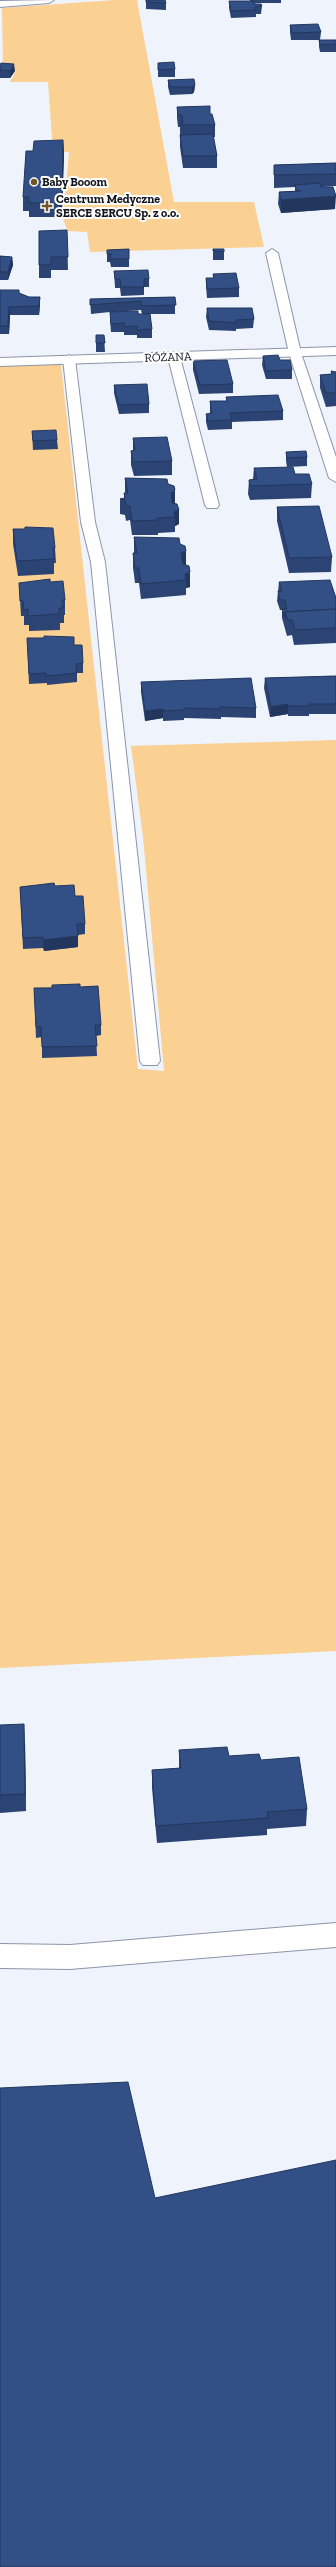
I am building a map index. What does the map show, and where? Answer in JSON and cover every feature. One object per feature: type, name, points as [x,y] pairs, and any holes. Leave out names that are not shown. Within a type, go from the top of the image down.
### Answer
[{"type":"street","points":[[0,4],[49,0]]},
{"type":"street","points":[[272,253],[295,353],[336,478]]},
{"type":"street","name":"RÓŻANA","points":[[0,362],[336,352]]},
{"type":"street","points":[[174,357],[212,506]]},
{"type":"street","points":[[69,359],[88,522],[98,562],[150,1061]]},
{"type":"street","points":[[0,1956],[70,1957],[336,1935]]},
{"type":"shaded area","points":[[114,0],[137,0],[174,202],[254,202],[264,247],[90,252],[87,232],[68,231],[63,219],[69,152],[53,152],[48,82],[10,82],[16,71],[3,70],[2,8]]},
{"type":"shaded area","points":[[61,364],[138,1069],[164,1071],[143,837],[131,746],[336,740],[336,1651],[0,1668],[0,366]]},
{"type":"building","points":[[146,0],[165,0],[166,3],[146,2]]},
{"type":"building","points":[[229,1],[253,1],[254,4],[261,4],[262,6],[255,7],[256,10],[231,11]]},
{"type":"building","points":[[318,24],[321,32],[292,33],[290,25]]},
{"type":"building","points":[[319,40],[336,40],[336,44],[320,45]]},
{"type":"building","points":[[174,62],[175,69],[158,70],[158,63]]},
{"type":"building","points":[[1,63],[14,64],[10,71],[0,70]]},
{"type":"building","points":[[194,79],[195,85],[192,87],[170,87],[168,80]]},
{"type":"building","points":[[210,106],[210,114],[212,114],[215,125],[181,125],[180,123],[183,123],[182,115],[178,115],[177,107]]},
{"type":"building","points":[[213,134],[217,156],[183,156],[180,135]]},
{"type":"building","points":[[63,140],[62,197],[59,203],[29,203],[29,197],[23,197],[26,151],[33,151],[34,141]]},
{"type":"building","points":[[336,163],[336,174],[274,175],[274,165]]},
{"type":"building","points":[[320,183],[321,187],[333,187],[336,196],[281,200],[279,192],[301,191],[296,190],[295,185]]},
{"type":"building","points":[[67,230],[68,257],[51,257],[51,265],[39,265],[39,231]]},
{"type":"building","points":[[129,249],[129,259],[110,259],[111,254],[107,254],[107,250]]},
{"type":"building","points":[[213,249],[224,249],[224,252],[213,251]]},
{"type":"building","points":[[0,256],[12,257],[8,272],[0,272]]},
{"type":"building","points":[[148,270],[149,279],[144,279],[144,287],[121,287],[120,279],[115,279],[114,271]]},
{"type":"building","points":[[236,273],[239,288],[207,289],[206,278],[214,278],[213,274]]},
{"type":"building","points":[[0,290],[19,290],[19,293],[29,297],[40,297],[39,306],[9,307],[8,326],[0,326]]},
{"type":"building","points":[[175,297],[176,305],[142,306],[141,301],[90,305],[90,299]]},
{"type":"building","points":[[207,308],[252,308],[254,319],[236,320],[236,323],[209,321]]},
{"type":"building","points":[[138,311],[138,314],[150,314],[152,329],[137,330],[137,326],[124,327],[124,323],[111,324],[110,312]]},
{"type":"building","points":[[96,335],[104,335],[105,343],[96,343]]},
{"type":"building","points":[[278,355],[280,360],[290,360],[292,370],[266,371],[263,356]]},
{"type":"building","points":[[227,360],[233,384],[200,385],[193,361]]},
{"type":"building","points":[[331,371],[336,372],[336,393],[326,393],[320,375],[332,374]]},
{"type":"building","points":[[147,384],[149,404],[119,405],[114,385]]},
{"type":"building","points":[[278,395],[283,411],[230,413],[232,420],[208,421],[206,414],[212,413],[210,401],[227,401],[226,397]]},
{"type":"building","points":[[56,430],[57,440],[33,441],[32,431]]},
{"type":"building","points":[[167,437],[172,461],[133,462],[131,451],[135,450],[133,438]]},
{"type":"building","points":[[306,451],[307,457],[287,458],[286,452]]},
{"type":"building","points":[[293,467],[295,474],[309,474],[312,484],[250,486],[249,480],[257,479],[254,468]]},
{"type":"building","points":[[125,478],[167,479],[168,484],[174,486],[175,490],[171,493],[172,503],[177,504],[179,510],[174,512],[175,517],[157,518],[158,520],[132,521],[130,506],[126,506],[125,500],[120,499],[125,498],[124,493],[128,493]]},
{"type":"building","points":[[319,506],[332,557],[289,558],[277,507]]},
{"type":"building","points":[[25,527],[53,528],[55,548],[53,548],[54,559],[17,561],[13,529],[25,529]]},
{"type":"building","points":[[134,537],[179,538],[180,544],[185,546],[186,551],[181,553],[183,564],[189,566],[190,572],[185,574],[186,580],[141,584],[139,568],[135,568],[133,553],[137,553]]},
{"type":"building","points":[[50,579],[50,582],[63,581],[65,600],[62,600],[63,608],[59,608],[59,614],[28,616],[28,609],[24,610],[23,601],[20,601],[19,583]]},
{"type":"building","points":[[330,580],[336,598],[336,609],[285,612],[285,617],[282,609],[287,609],[285,600],[280,600],[278,591],[282,591],[279,582]]},
{"type":"building","points":[[336,609],[336,628],[295,630],[292,620],[288,620],[285,612]]},
{"type":"building","points":[[44,636],[74,637],[74,645],[82,645],[83,663],[76,664],[77,673],[46,676],[46,673],[29,674],[27,638],[44,638]]},
{"type":"building","points":[[336,676],[336,704],[288,706],[288,704],[271,707],[265,678]]},
{"type":"building","points":[[251,678],[256,708],[220,707],[221,709],[184,708],[184,710],[163,711],[163,709],[145,711],[141,682]]},
{"type":"building","points":[[54,883],[55,886],[74,885],[75,896],[83,896],[85,924],[77,924],[78,936],[43,940],[43,937],[23,938],[20,887]]},
{"type":"building","points":[[80,984],[80,987],[98,986],[101,1025],[95,1025],[97,1046],[42,1047],[41,1027],[36,1027],[34,988],[52,988],[52,985]]},
{"type":"building","points":[[24,1724],[25,1794],[0,1795],[0,1725]]},
{"type":"building","points":[[227,1747],[229,1756],[259,1754],[261,1760],[299,1757],[307,1809],[267,1812],[268,1818],[156,1826],[152,1770],[181,1768],[179,1750]]},
{"type":"building","points":[[128,2082],[155,2198],[336,2160],[336,2567],[0,2567],[0,2088]]},
{"type":"place","name":"Baby Booom","points":[[34,182]]},
{"type":"place","name":"Centrum Medyczne SERCE SERCU Sp. z o.o.","points":[[47,206]]}]
